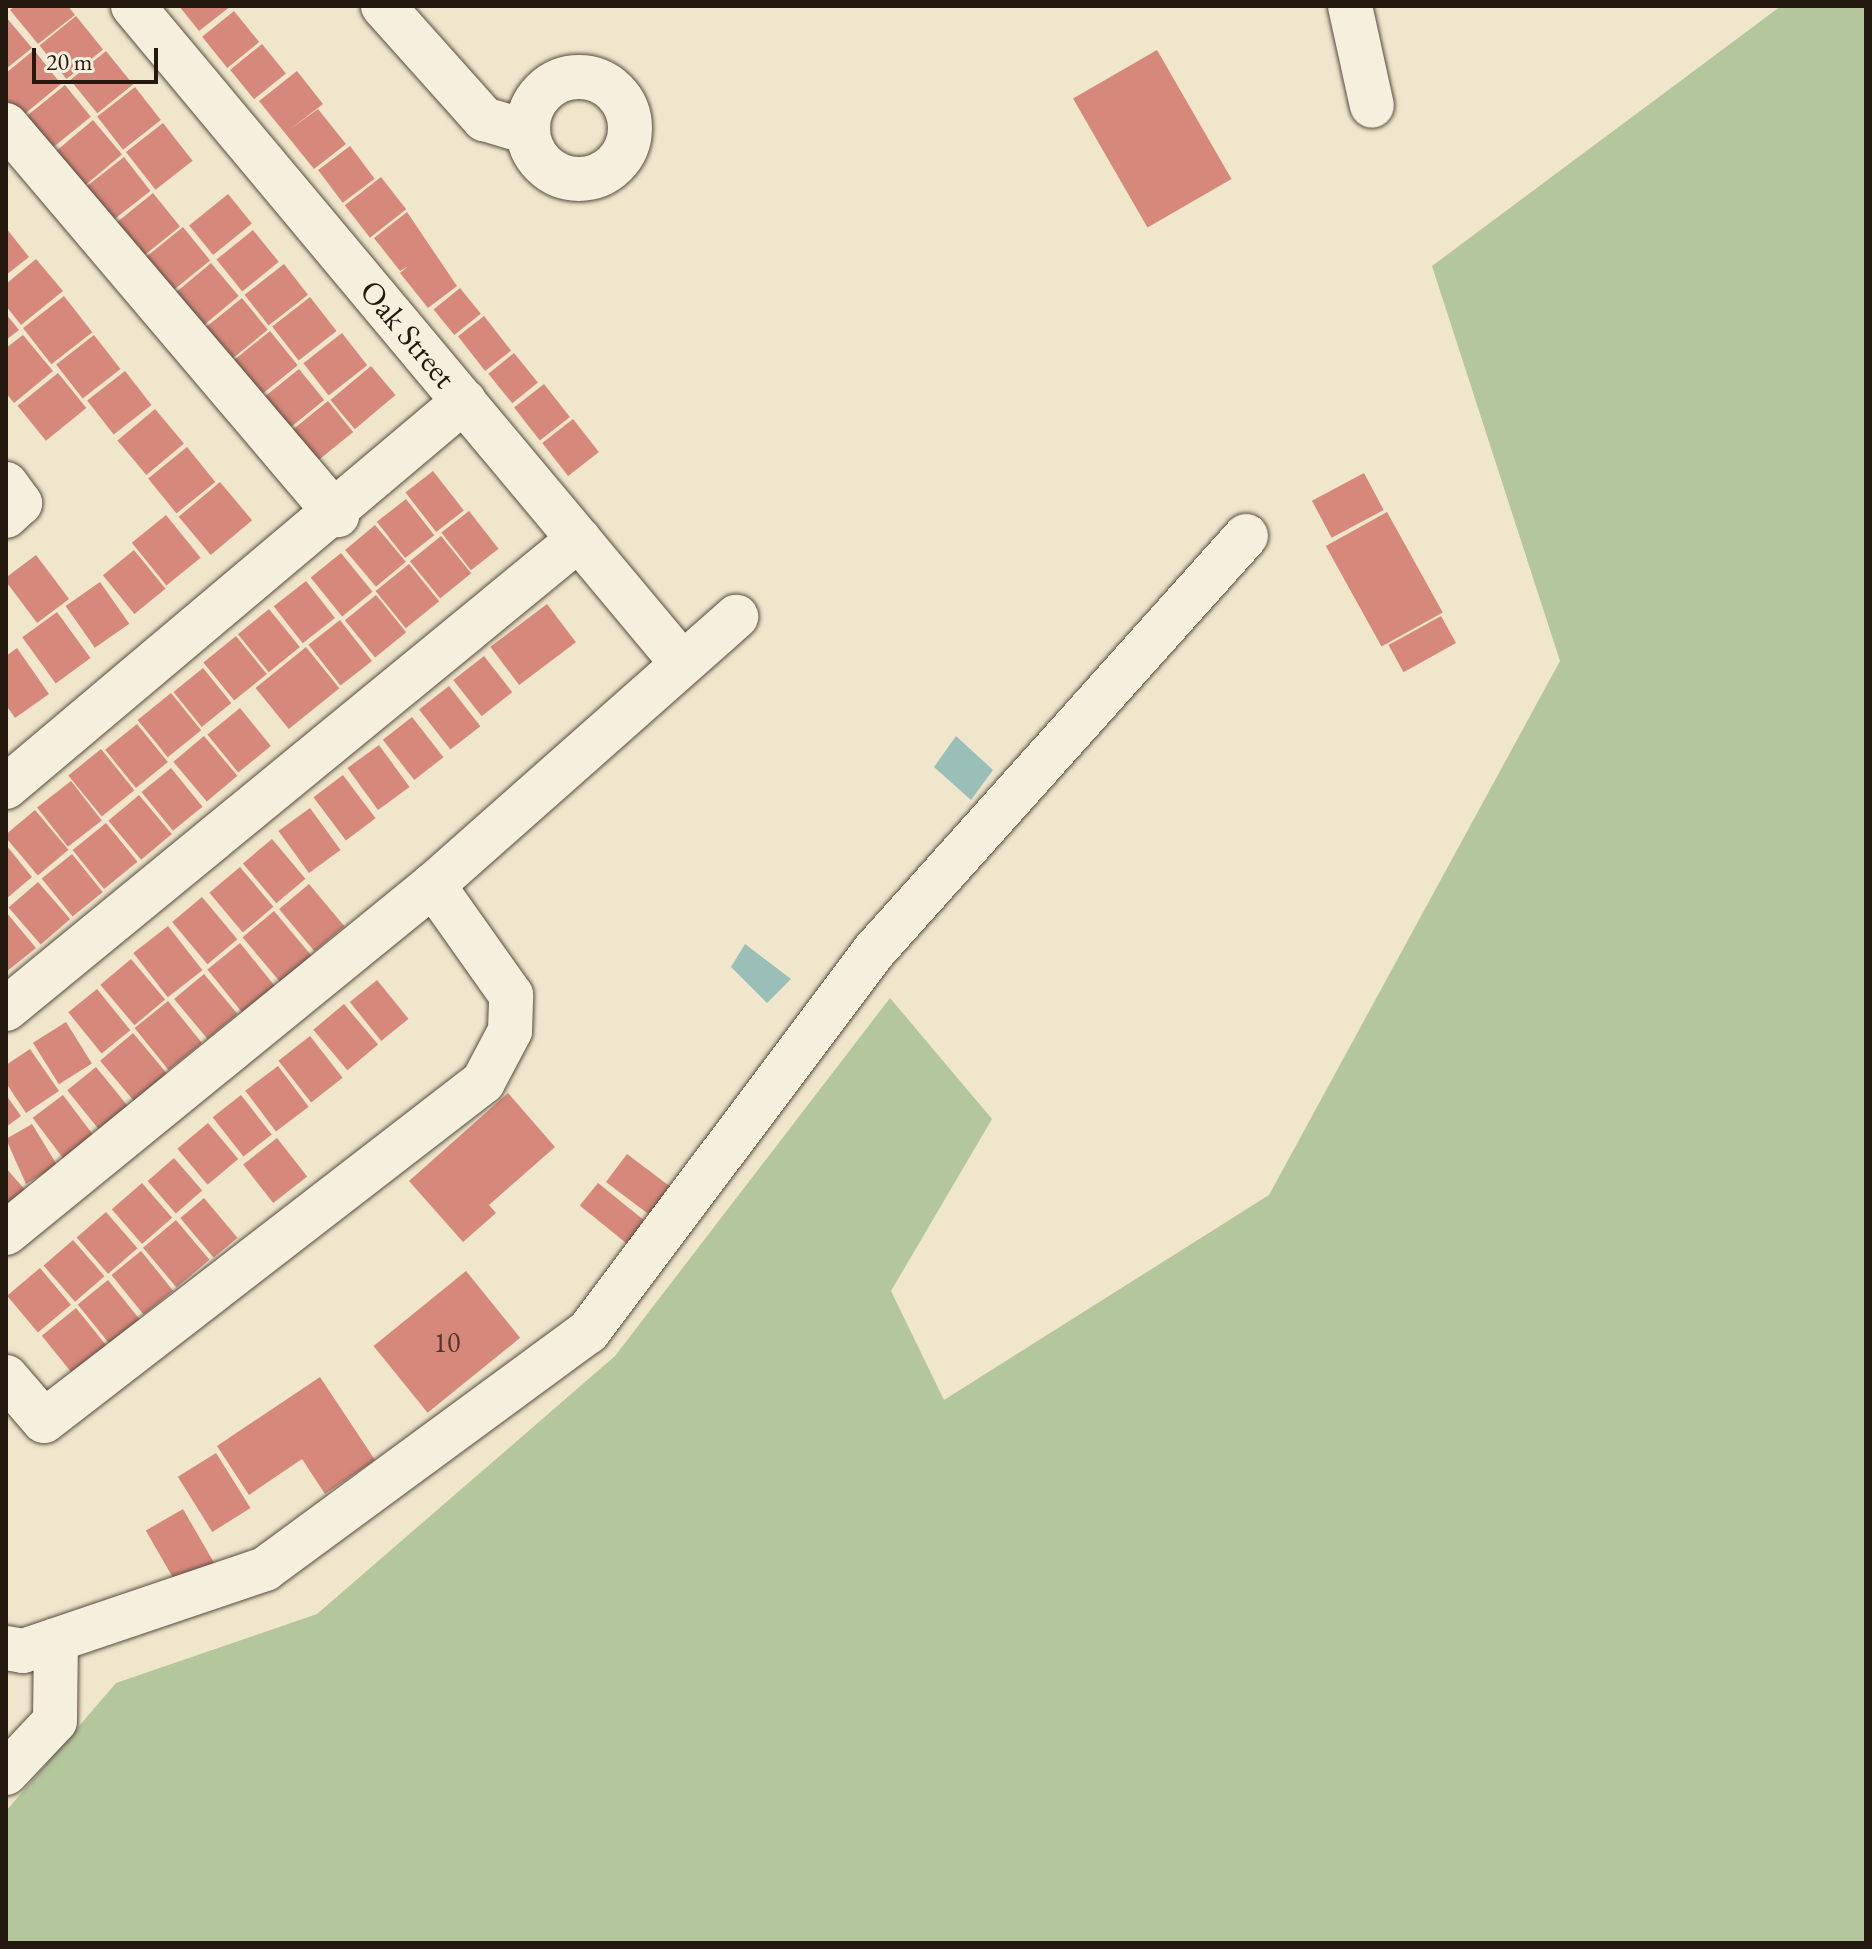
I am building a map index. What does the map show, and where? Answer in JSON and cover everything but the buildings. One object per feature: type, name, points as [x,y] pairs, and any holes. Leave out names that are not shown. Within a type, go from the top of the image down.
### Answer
[{"type":"street","name":"Oak Street","points":[[133,6],[682,663]]},
{"type":"street","points":[[383,6],[484,119],[528,132]]},
{"type":"street","points":[[1350,6],[1372,106]]},
{"type":"street","points":[[10,140],[337,515]]},
{"type":"street","points":[[6,787],[337,515],[464,401]]},
{"type":"street","points":[[6,484],[20,503],[6,516]]},
{"type":"street","points":[[6,1648],[56,1640],[265,1569],[588,1332],[875,950],[1246,536]]},
{"type":"street","points":[[6,1009],[579,539]]},
{"type":"street","points":[[6,1233],[433,885],[736,617]]},
{"type":"street","points":[[6,1377],[44,1421],[483,1082],[510,1031],[511,995],[433,885]]},
{"type":"street","points":[[6,1773],[55,1721],[56,1640]]},
{"type":"green space","points":[[1781,6],[1866,6],[1866,1943],[6,1943],[6,1811],[116,1683],[317,1614],[615,1356],[890,998],[992,1119],[891,1291],[944,1400],[1269,1195],[1560,661],[1432,266]]},
{"type":"water","points":[[956,736],[993,770],[971,800],[934,767]]},
{"type":"water","points":[[745,944],[791,979],[767,1003],[731,967]]}]
